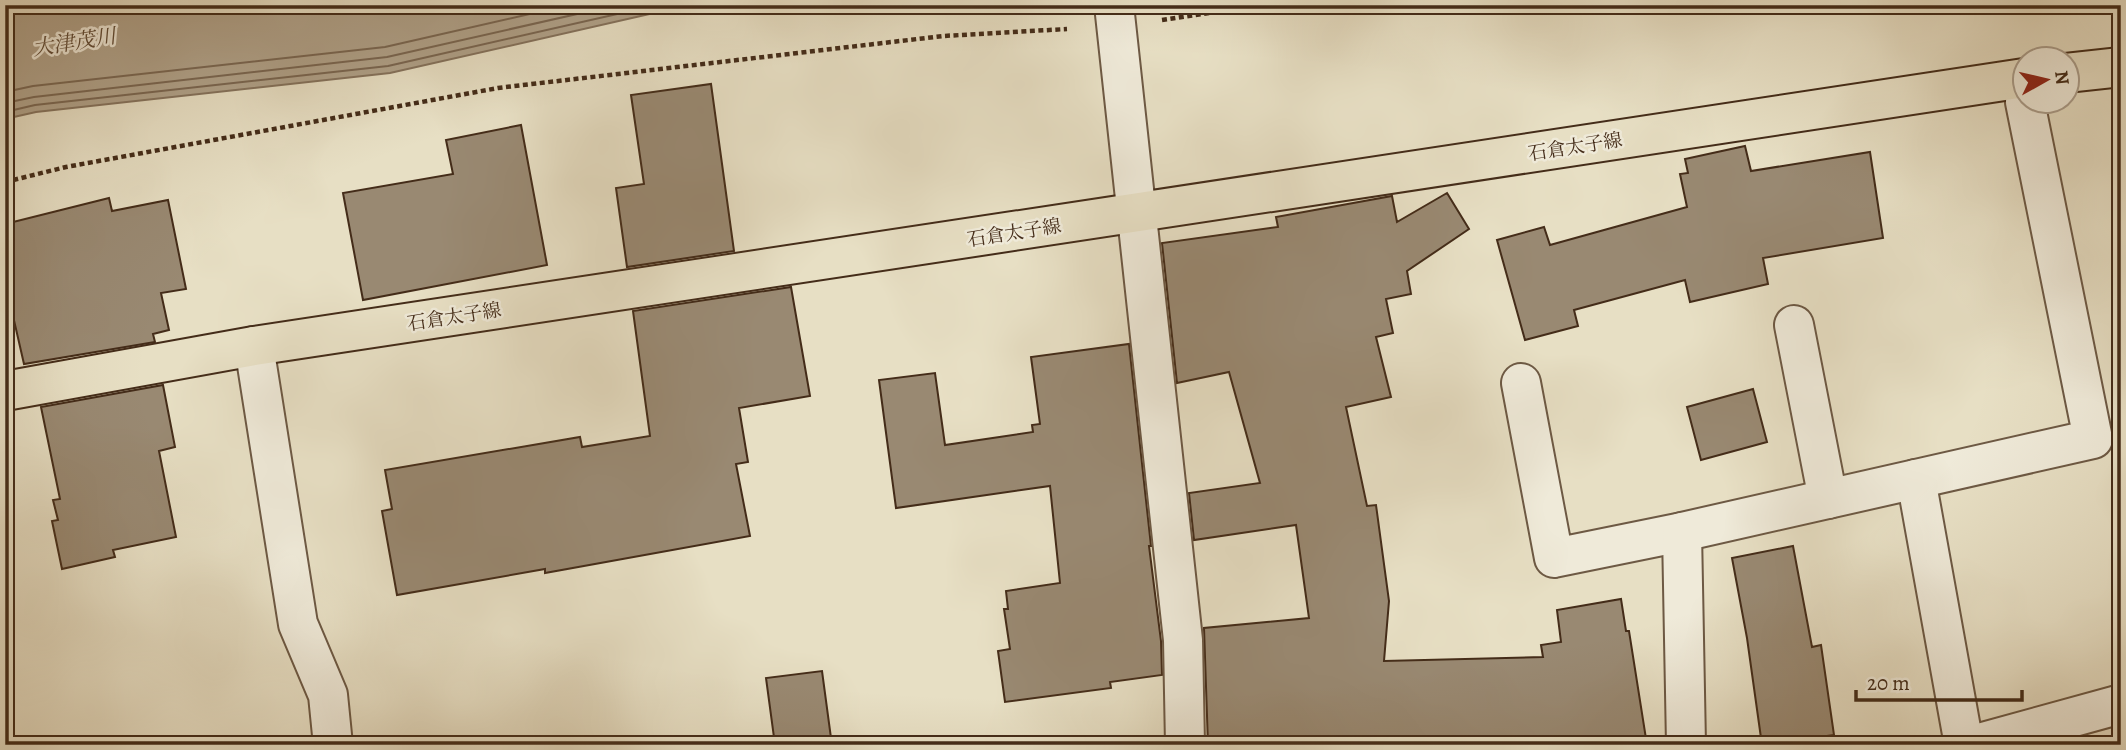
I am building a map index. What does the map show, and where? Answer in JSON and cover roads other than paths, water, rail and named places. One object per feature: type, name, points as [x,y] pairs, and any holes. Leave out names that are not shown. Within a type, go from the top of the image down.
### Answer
[{"type":"main road","points":[[2080,72],[2121,67]]},
{"type":"main road","name":"石倉太子線","points":[[5,391],[254,346],[1137,213],[2010,91]]},
{"type":"street","points":[[1116,14],[1183,640],[1185,745]]},
{"type":"street","points":[[1521,383],[1554,558],[1682,532],[2093,439],[2029,116]]},
{"type":"street","points":[[1794,325],[1828,499]]},
{"type":"street","points":[[254,346],[298,624],[328,695],[333,745]]},
{"type":"street","points":[[1916,479],[1964,745]]},
{"type":"street","points":[[1682,532],[1686,745]]},
{"type":"street","points":[[1972,745],[2121,704]]},
{"type":"water","name":"大津茂川","points":[[5,5],[689,5],[390,73],[36,112],[5,119]]}]
